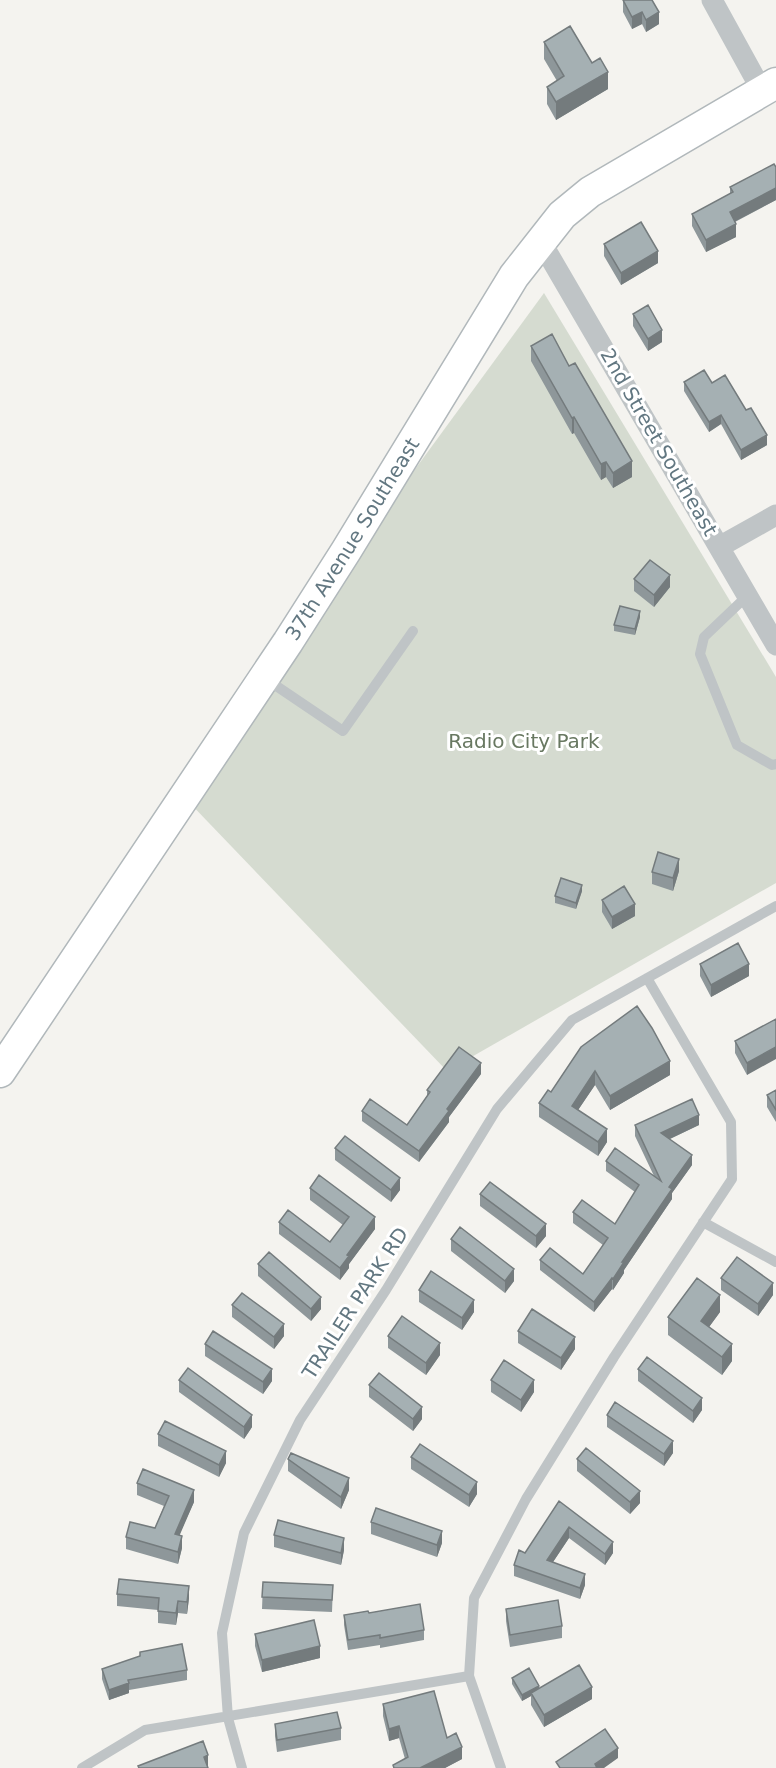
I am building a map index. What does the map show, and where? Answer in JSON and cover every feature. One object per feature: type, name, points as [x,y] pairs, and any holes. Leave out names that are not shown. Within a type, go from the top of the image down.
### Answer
[{"type":"street","points":[[712,0],[769,87]]},
{"type":"street","name":"37th Avenue Southeast","points":[[0,1072],[140,861],[185,798],[346,551],[514,276],[540,240],[562,215],[590,192],[769,87]]},
{"type":"street","name":"2nd Street Southeast","points":[[540,240],[776,645]]},
{"type":"street","points":[[719,547],[776,515]]},
{"type":"lane","points":[[747,596],[704,637],[700,654],[737,745],[772,765],[776,764]]},
{"type":"lane","points":[[263,677],[343,731],[413,631]]},
{"type":"lane","name":"TRAILER PARK RD","points":[[242,1768],[228,1718],[222,1633],[244,1533],[300,1420],[386,1290],[497,1109],[572,1020],[776,906]]},
{"type":"lane","points":[[501,1768],[469,1676],[474,1598],[526,1499],[589,1397],[732,1179],[731,1122],[647,978]]},
{"type":"lane","points":[[703,1222],[776,1262]]},
{"type":"lane","points":[[82,1768],[145,1730],[228,1718],[469,1676]]},
{"type":"green space","name":"Radio City Park","points":[[544,293],[776,677],[776,883],[447,1071],[185,798],[263,677]]},
{"type":"building","points":[[623,0],[652,0],[659,12],[646,20],[642,12],[632,17]]},
{"type":"building","points":[[570,26],[592,63],[600,58],[608,72],[556,102],[547,87],[564,76],[544,42]]},
{"type":"building","points":[[774,164],[776,188],[730,212],[736,224],[706,240],[692,214],[733,192],[730,187]]},
{"type":"building","points":[[641,222],[658,251],[621,273],[604,244]]},
{"type":"building","points":[[648,305],[662,330],[648,339],[633,314]]},
{"type":"building","points":[[552,334],[569,366],[575,363],[632,461],[613,473],[606,462],[601,464],[531,346]]},
{"type":"building","points":[[704,370],[712,383],[725,375],[746,410],[751,408],[767,435],[741,450],[721,415],[709,422],[684,382]]},
{"type":"building","points":[[650,560],[670,575],[654,595],[634,579]]},
{"type":"building","points":[[620,606],[640,611],[635,629],[614,625]]},
{"type":"building","points":[[658,852],[679,859],[673,878],[652,872]]},
{"type":"building","points":[[561,878],[582,885],[576,903],[555,896]]},
{"type":"building","points":[[624,886],[635,904],[612,917],[602,900]]},
{"type":"building","points":[[738,943],[749,964],[711,985],[700,964]]},
{"type":"building","points":[[637,1006],[670,1061],[610,1096],[595,1071],[572,1106],[607,1129],[598,1142],[539,1103],[548,1090],[551,1092],[581,1047]]},
{"type":"building","points":[[776,1019],[776,1047],[747,1063],[735,1041]]},
{"type":"building","points":[[459,1047],[481,1063],[419,1151],[362,1111],[370,1099],[407,1125],[430,1092],[427,1090]]},
{"type":"building","points":[[776,1090],[776,1110],[767,1095]]},
{"type":"building","points":[[692,1099],[699,1115],[661,1133],[692,1155],[669,1187],[672,1189],[613,1279],[594,1302],[540,1260],[550,1248],[583,1274],[608,1238],[573,1212],[582,1200],[615,1224],[639,1185],[606,1161],[615,1148],[661,1181],[635,1125]]},
{"type":"building","points":[[345,1136],[400,1178],[391,1190],[335,1148]]},
{"type":"building","points":[[319,1175],[375,1217],[340,1268],[279,1222],[288,1210],[330,1242],[349,1217],[310,1188]]},
{"type":"building","points":[[490,1182],[546,1224],[536,1236],[480,1194]]},
{"type":"building","points":[[460,1227],[514,1269],[505,1281],[451,1239]]},
{"type":"building","points":[[269,1252],[321,1297],[311,1309],[258,1264]]},
{"type":"building","points":[[737,1257],[773,1283],[758,1304],[721,1278]]},
{"type":"building","points":[[431,1271],[474,1300],[462,1318],[419,1290]]},
{"type":"building","points":[[697,1278],[720,1295],[701,1321],[732,1344],[722,1357],[668,1317]]},
{"type":"building","points":[[242,1293],[284,1324],[274,1337],[232,1305]]},
{"type":"building","points":[[532,1309],[575,1337],[561,1358],[518,1331]]},
{"type":"building","points":[[402,1316],[440,1343],[426,1363],[388,1336]]},
{"type":"building","points":[[213,1331],[272,1369],[263,1382],[205,1344]]},
{"type":"building","points":[[647,1357],[702,1398],[693,1411],[638,1369]]},
{"type":"building","points":[[504,1360],[534,1380],[521,1400],[491,1380]]},
{"type":"building","points":[[188,1368],[252,1415],[244,1427],[179,1380]]},
{"type":"building","points":[[379,1373],[422,1407],[413,1419],[369,1385]]},
{"type":"building","points":[[615,1402],[673,1441],[664,1454],[607,1415]]},
{"type":"building","points":[[165,1421],[226,1451],[219,1465],[158,1434]]},
{"type":"building","points":[[420,1444],[477,1482],[469,1495],[411,1457]]},
{"type":"building","points":[[586,1448],[640,1491],[630,1502],[577,1459]]},
{"type":"building","points":[[291,1453],[349,1478],[341,1497],[288,1459]]},
{"type":"building","points":[[143,1469],[194,1490],[175,1534],[182,1536],[178,1552],[126,1537],[130,1522],[155,1528],[169,1496],[137,1483]]},
{"type":"building","points":[[559,1501],[613,1542],[605,1554],[569,1527],[547,1560],[585,1574],[580,1588],[514,1565],[519,1550],[525,1553]]},
{"type":"building","points":[[376,1508],[442,1531],[437,1545],[371,1522]]},
{"type":"building","points":[[278,1520],[344,1538],[341,1553],[274,1535]]},
{"type":"building","points":[[119,1579],[189,1586],[187,1602],[178,1601],[176,1613],[158,1611],[159,1598],[117,1594]]},
{"type":"building","points":[[263,1582],[333,1585],[332,1600],[262,1597]]},
{"type":"building","points":[[558,1600],[562,1626],[510,1635],[506,1609]]},
{"type":"building","points":[[420,1604],[424,1630],[380,1638],[380,1635],[348,1640],[344,1615]]},
{"type":"building","points":[[314,1620],[320,1646],[262,1660],[255,1634]]},
{"type":"building","points":[[182,1644],[187,1670],[128,1680],[129,1683],[109,1690],[102,1669],[140,1656],[140,1652]]},
{"type":"building","points":[[579,1665],[592,1687],[544,1715],[531,1693]]},
{"type":"building","points":[[529,1668],[539,1686],[522,1695],[512,1678]]},
{"type":"building","points":[[434,1691],[447,1738],[456,1733],[462,1747],[420,1768],[394,1768],[393,1765],[408,1757],[399,1726],[389,1729],[383,1704]]},
{"type":"building","points":[[337,1712],[341,1728],[277,1740],[275,1724]]},
{"type":"building","points":[[605,1729],[618,1748],[595,1764],[597,1768],[560,1768],[556,1762]]},
{"type":"building","points":[[203,1741],[208,1755],[204,1757],[208,1768],[139,1768],[138,1766]]}]
